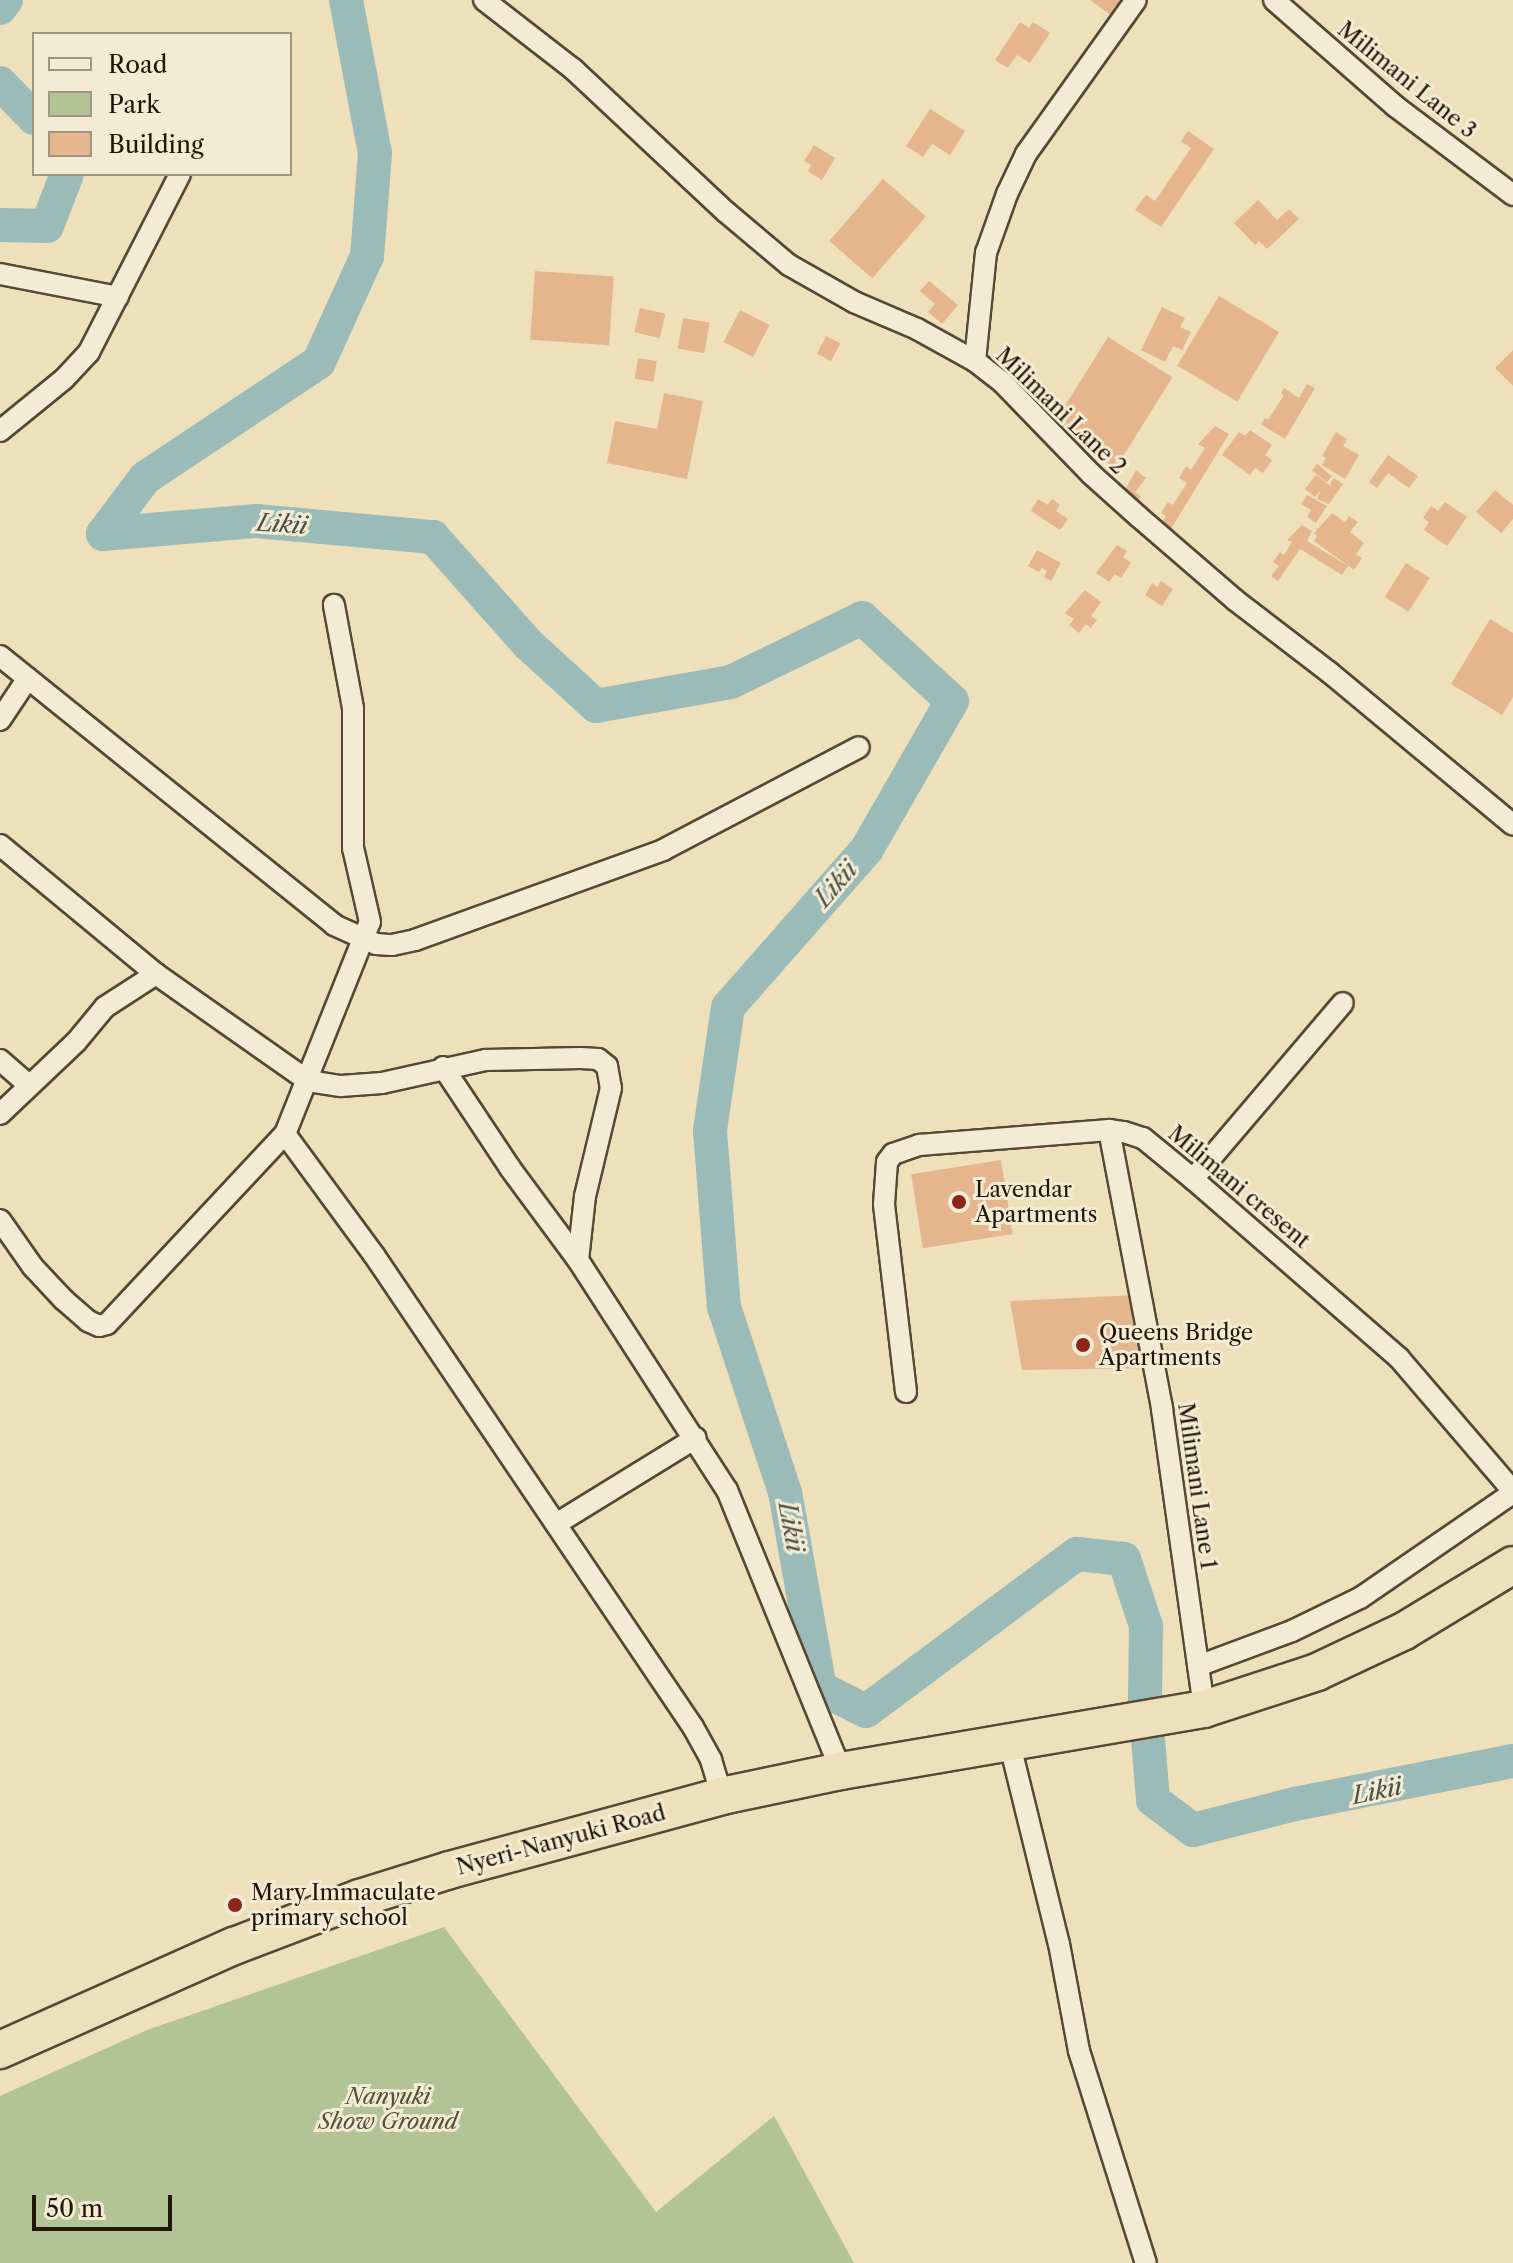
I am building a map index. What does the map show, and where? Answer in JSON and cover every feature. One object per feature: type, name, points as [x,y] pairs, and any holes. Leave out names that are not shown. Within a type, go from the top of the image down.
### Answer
[{"type":"highway","points":[[1204,1709],[1317,1672],[1404,1631],[1513,1565]]},
{"type":"highway","name":"Nyeri-Nanyuki Road","points":[[0,2050],[234,1946],[360,1898],[722,1796],[841,1771],[1204,1709]]},
{"type":"street","name":"Milimani Lane 2","points":[[484,0],[573,69],[726,212],[789,265],[854,302],[917,329],[975,361],[1041,418],[1091,474],[1139,517],[1513,825]]},
{"type":"street","points":[[975,361],[986,253],[1007,194],[1026,154],[1136,0]]},
{"type":"street","name":"Milimani Lane 3","points":[[1274,0],[1395,106],[1512,191]]},
{"type":"street","points":[[0,431],[77,366],[89,352],[179,176]]},
{"type":"street","points":[[0,274],[118,297]]},
{"type":"street","points":[[0,1220],[33,1267],[64,1300],[88,1321],[99,1326],[107,1324],[285,1134],[365,941],[370,922],[351,826],[353,708],[334,605]]},
{"type":"street","points":[[0,656],[334,925],[365,941],[392,945],[415,940],[663,850],[859,747]]},
{"type":"street","points":[[0,720],[28,678]]},
{"type":"street","points":[[0,845],[156,974],[308,1081],[341,1086],[382,1083],[443,1067],[486,1060],[598,1059],[607,1066],[611,1088],[585,1196],[578,1260]]},
{"type":"street","points":[[0,1114],[76,1042],[105,1007],[156,974]]},
{"type":"street","points":[[1193,1179],[1343,1003]]},
{"type":"street","points":[[0,1060],[29,1085]]},
{"type":"street","points":[[443,1067],[510,1168],[578,1260],[696,1438],[743,1526],[841,1771]]},
{"type":"street","name":"Milimani cresent","points":[[906,1392],[886,1241],[884,1204],[887,1162],[903,1148],[919,1145],[1109,1130],[1143,1138],[1399,1358],[1513,1492]]},
{"type":"street","name":"Milimani Lane 1","points":[[1109,1130],[1165,1425],[1204,1709]]},
{"type":"street","points":[[285,1134],[374,1255],[698,1735],[722,1796]]},
{"type":"street","points":[[556,1524],[696,1438]]},
{"type":"street","points":[[1198,1666],[1292,1631],[1360,1598],[1513,1492]]},
{"type":"street","points":[[1009,1741],[1059,1944],[1079,2051],[1146,2263]]},
{"type":"green space","name":"Nanyuki Show Ground","points":[[444,1927],[656,2212],[774,2116],[854,2263],[0,2263],[0,2096],[147,2030]]},
{"type":"building","points":[[1090,0],[1128,0],[1115,18]]},
{"type":"building","points":[[1020,22],[1029,28],[1033,22],[1050,33],[1030,63],[1017,55],[1008,68],[995,60]]},
{"type":"building","points":[[930,109],[965,131],[950,155],[932,144],[923,157],[906,146]]},
{"type":"building","points":[[1188,131],[1214,149],[1161,227],[1135,210],[1146,195],[1155,201],[1191,148],[1181,141]]},
{"type":"building","points":[[814,145],[835,158],[822,180],[808,171],[811,165],[804,161]]},
{"type":"building","points":[[883,179],[926,216],[872,278],[829,241]]},
{"type":"building","points":[[1258,200],[1277,220],[1289,209],[1299,219],[1267,249],[1259,241],[1255,245],[1234,223]]},
{"type":"building","points":[[535,271],[614,277],[609,345],[530,340]]},
{"type":"building","points":[[929,281],[958,305],[942,324],[928,312],[935,304],[920,291]]},
{"type":"building","points":[[1219,296],[1279,332],[1237,401],[1177,365]]},
{"type":"building","points":[[1162,307],[1185,318],[1180,327],[1191,332],[1182,350],[1173,346],[1165,362],[1141,350]]},
{"type":"building","points":[[640,308],[665,314],[660,338],[634,332]]},
{"type":"building","points":[[740,310],[769,325],[753,357],[724,342]]},
{"type":"building","points":[[683,318],[710,323],[704,353],[678,349]]},
{"type":"building","points":[[826,336],[840,343],[831,361],[817,354]]},
{"type":"building","points":[[1108,337],[1172,377],[1116,468],[1051,428]]},
{"type":"building","points":[[1513,350],[1513,386],[1495,368]]},
{"type":"building","points":[[638,358],[657,361],[653,382],[635,379]]},
{"type":"building","points":[[1307,384],[1315,388],[1285,439],[1261,424],[1265,418],[1268,420],[1284,395],[1281,393],[1284,388],[1299,398]]},
{"type":"building","points":[[664,393],[703,401],[687,479],[607,463],[615,421],[657,429]]},
{"type":"building","points":[[1215,426],[1229,434],[1169,532],[1159,526],[1166,516],[1161,513],[1168,502],[1173,505],[1187,483],[1179,478],[1186,466],[1191,470],[1205,448],[1198,444]]},
{"type":"building","points":[[1250,430],[1272,445],[1265,455],[1272,460],[1263,473],[1255,468],[1250,475],[1222,455],[1239,432],[1245,436]]},
{"type":"building","points":[[1336,432],[1347,439],[1343,446],[1359,455],[1345,479],[1322,465],[1326,458],[1322,456]]},
{"type":"building","points":[[1388,455],[1418,476],[1409,488],[1388,473],[1377,488],[1369,482]]},
{"type":"building","points":[[1317,464],[1332,476],[1327,482],[1312,470]]},
{"type":"building","points":[[1136,470],[1146,478],[1135,492],[1141,497],[1137,503],[1124,492]]},
{"type":"building","points":[[1316,475],[1332,487],[1330,484],[1334,478],[1343,484],[1329,504],[1317,499],[1321,490],[1315,497],[1305,489]]},
{"type":"building","points":[[1495,490],[1513,505],[1513,519],[1501,533],[1476,512]]},
{"type":"building","points":[[1307,495],[1327,506],[1316,523],[1307,517],[1311,510],[1301,504]]},
{"type":"building","points":[[1038,499],[1048,505],[1052,499],[1060,505],[1056,511],[1068,519],[1060,530],[1031,511]]},
{"type":"building","points":[[1445,502],[1467,517],[1447,546],[1424,530],[1429,522],[1423,518],[1431,506],[1438,511]]},
{"type":"building","points":[[1332,513],[1345,522],[1349,516],[1358,522],[1350,532],[1364,543],[1356,554],[1362,558],[1354,570],[1314,541],[1317,536],[1314,533]]},
{"type":"building","points":[[1302,525],[1312,531],[1307,541],[1348,566],[1342,575],[1300,549],[1278,581],[1271,576],[1279,566],[1273,562],[1280,552],[1284,555],[1292,542],[1287,540]]},
{"type":"building","points":[[1117,545],[1127,551],[1123,557],[1131,563],[1121,578],[1115,574],[1109,582],[1096,573]]},
{"type":"building","points":[[1037,550],[1061,563],[1051,581],[1044,577],[1047,571],[1042,568],[1039,572],[1028,566]]},
{"type":"building","points":[[1406,563],[1430,578],[1409,612],[1385,597]]},
{"type":"building","points":[[1161,581],[1173,589],[1162,606],[1145,595],[1152,583],[1157,587]]},
{"type":"building","points":[[1085,590],[1101,602],[1091,616],[1097,620],[1091,628],[1086,624],[1079,633],[1069,625],[1074,619],[1065,613]]},
{"type":"building","points":[[1490,619],[1513,633],[1513,697],[1502,715],[1451,684]]},
{"type":"building","name":"Lavendar Apartments","points":[[1001,1160],[1013,1234],[923,1248],[911,1174]]},
{"type":"building","name":"Queens Bridge Apartments","points":[[1135,1295],[1155,1368],[1022,1370],[1010,1301]]},
{"type":"waterway","name":"Likii","points":[[0,8],[6,0]]},
{"type":"waterway","name":"Likii","points":[[346,0],[375,153],[367,256],[319,362],[145,478],[103,534],[256,521],[433,537],[528,644],[596,706],[731,682],[862,618],[952,701],[867,849],[728,1007],[710,1131],[724,1307],[785,1492],[820,1688],[866,1711],[1077,1554],[1124,1559],[1146,1626],[1145,1702],[1153,1800],[1193,1830],[1295,1804],[1513,1761]]},
{"type":"waterway","name":"Likii","points":[[0,83],[32,116]]},
{"type":"waterway","name":"Likii","points":[[0,225],[47,226],[66,176]]},
{"type":"place","name":"Lavendar Apartments","points":[[959,1202]]},
{"type":"place","name":"Queens Bridge Apartments","points":[[1083,1345]]},
{"type":"place","name":"Mary Immaculate primary school","points":[[235,1905]]}]
